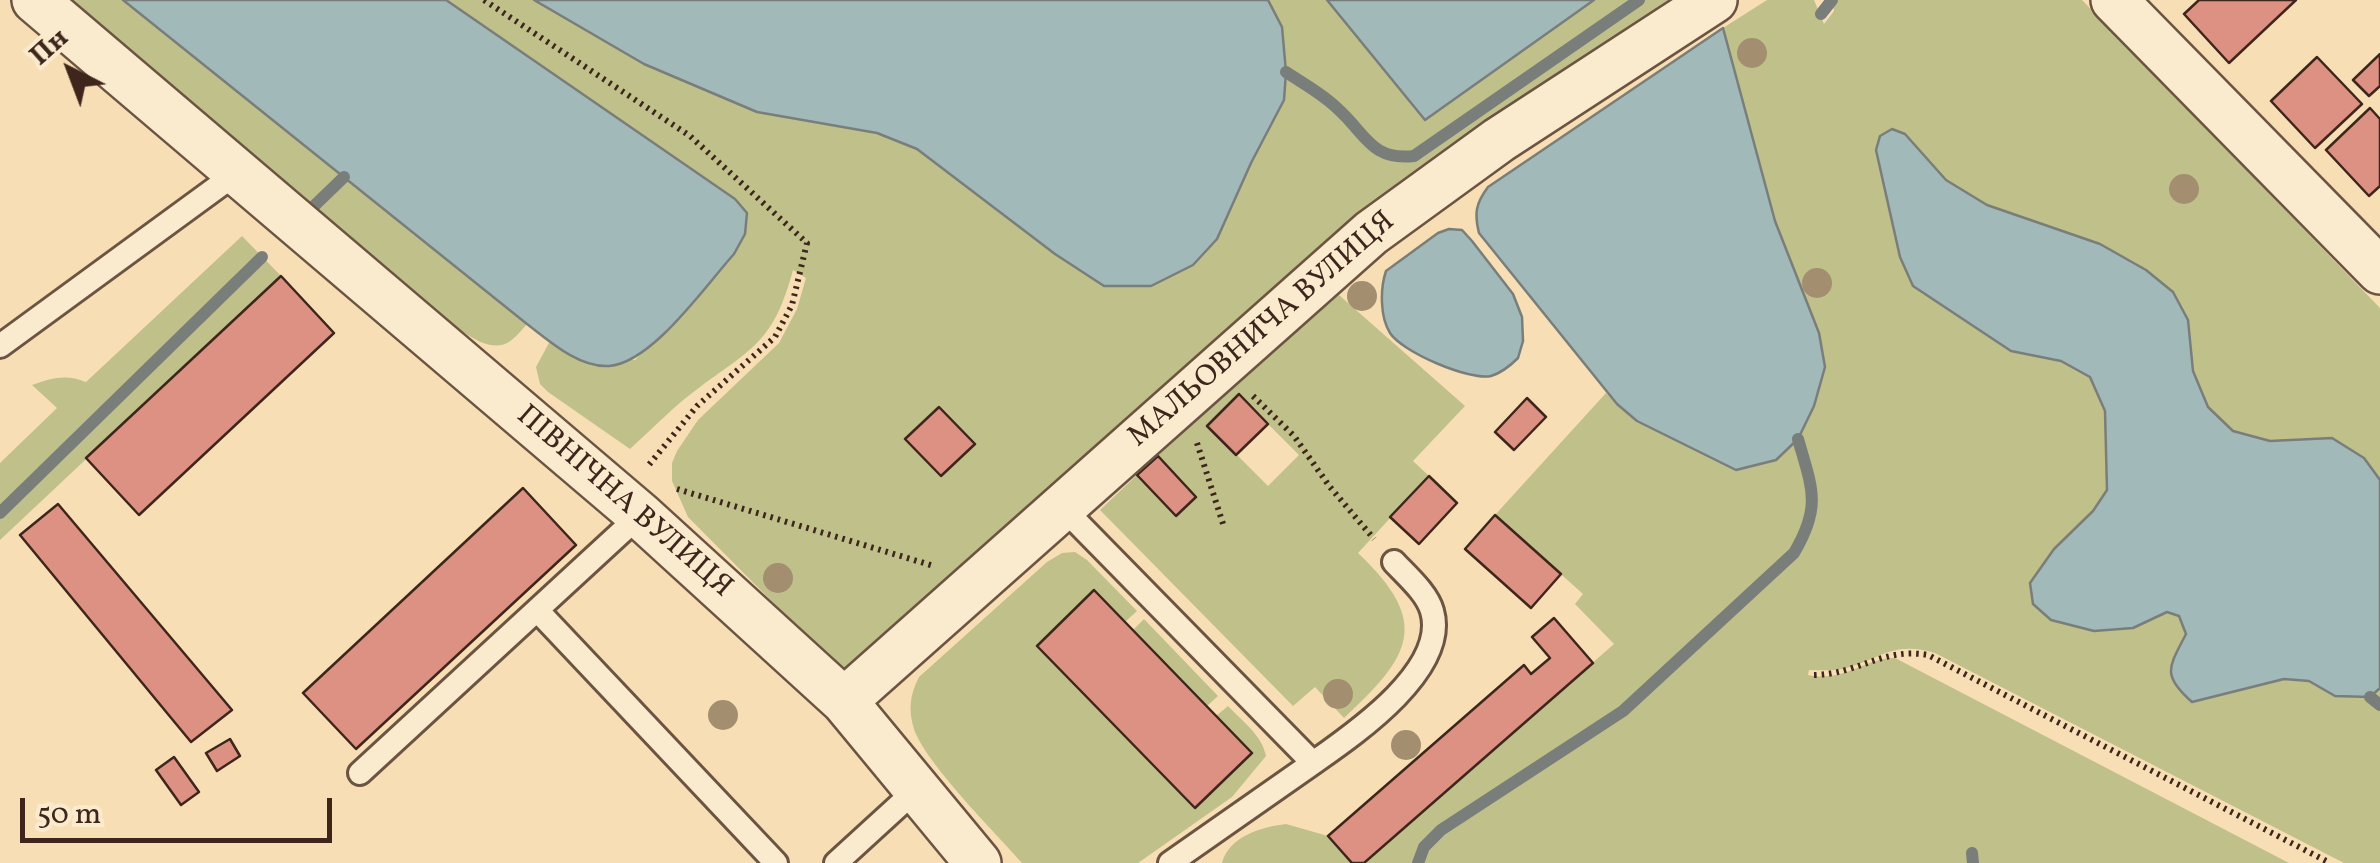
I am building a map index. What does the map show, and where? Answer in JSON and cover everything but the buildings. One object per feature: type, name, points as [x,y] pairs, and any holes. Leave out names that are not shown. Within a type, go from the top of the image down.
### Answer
[{"type":"street","name":"ПІВНІЧНА ВУЛИЦЯ","points":[[34,0],[238,172],[646,501],[844,701],[978,863]]},
{"type":"street","name":"МАЛЬОВНИЧА ВУЛИЦЯ","points":[[844,701],[1406,206],[1714,0]]},
{"type":"street","points":[[2114,0],[2380,271]]},
{"type":"lane","points":[[0,346],[238,172]]},
{"type":"lane","points":[[360,773],[537,610],[646,501]]},
{"type":"lane","points":[[1062,507],[1313,763]]},
{"type":"lane","points":[[1170,863],[1362,729],[1410,681],[1433,631],[1432,610],[1418,587],[1394,562]]},
{"type":"lane","points":[[537,610],[776,863]]},
{"type":"lane","points":[[836,863],[917,789]]},
{"type":"path","points":[[484,0],[690,136],[806,243],[792,305],[774,337],[697,406],[646,501],[981,580]]},
{"type":"path","points":[[1222,366],[1294,436],[1345,506],[1394,562]]},
{"type":"path","points":[[1184,400],[1224,527]]},
{"type":"path","points":[[1814,674],[1850,670],[1906,651],[1928,656],[2330,863]]},
{"type":"green space","points":[[67,0],[123,0],[527,324],[501,345],[483,343],[458,328]]},
{"type":"green space","points":[[446,0],[534,0],[644,64],[757,112],[878,133],[917,149],[1055,254],[1104,286],[1251,163],[1284,99],[1282,27],[1268,0],[1327,0],[1425,119],[1594,0],[1674,0],[844,674],[688,517],[672,481],[677,451],[698,420],[779,343],[797,309],[806,278],[793,270],[778,312],[760,340],[682,401],[630,449],[548,392],[540,384],[536,367],[550,341],[574,357],[635,360],[734,254],[735,198]]},
{"type":"green space","points":[[1767,0],[1814,0],[1824,24],[1834,11],[1832,0],[2082,0],[2380,308],[2380,480],[2364,458],[2307,438],[2270,441],[2233,432],[2208,407],[2193,371],[2188,320],[2100,244],[1987,205],[1946,180],[1905,134],[1877,150],[1900,257],[1913,286],[2011,351],[2061,361],[2091,377],[2105,411],[2107,490],[2093,511],[2054,549],[2133,628],[2167,611],[2180,616],[2186,634],[2192,702],[2284,679],[2309,681],[2335,696],[2370,697],[2380,688],[2380,863],[2344,863],[1935,653],[1908,649],[1842,669],[1809,670],[1808,675],[1832,676],[1895,658],[2289,863],[1364,863],[1614,644],[1575,604],[1583,594],[1495,515],[1606,393],[1637,421],[1776,460],[1798,439],[1819,333],[1775,221],[1723,28]]},
{"type":"green space","points":[[242,236],[281,276],[0,540],[0,463],[57,408],[32,385],[59,378],[86,382]]},
{"type":"green space","points":[[1339,295],[1465,406],[1413,461],[1429,476],[1358,553],[1396,600],[1404,620],[1404,638],[1385,676],[1344,718],[1315,687],[1293,706],[1100,510],[1137,475],[1176,516],[1195,497],[1158,456],[1231,387]],"holes":[[[1239,395],[1299,455],[1268,486],[1208,426]]]},
{"type":"green space","points":[[1075,552],[1137,611],[1125,622],[1094,591],[1038,647],[1195,808],[1252,753],[1216,716],[1228,706],[1256,735],[1266,756],[1232,797],[1138,863],[1022,863],[946,779],[921,744],[912,722],[911,702],[919,677],[1047,562],[1062,553]]},
{"type":"green space","points":[[1144,619],[1218,696],[1207,706],[1133,630]]},
{"type":"green space","points":[[1286,824],[1328,836],[1352,863],[1222,863],[1238,840]]},
{"type":"water","points":[[123,0],[446,0],[735,199],[747,213],[745,234],[734,254],[693,303],[643,352],[609,366],[587,363],[536,331]]},
{"type":"water","points":[[534,0],[1268,0],[1282,27],[1284,100],[1217,239],[1193,265],[1151,286],[1104,286],[1055,254],[917,149],[877,133],[757,112],[644,64]]},
{"type":"water","points":[[1327,0],[1594,0],[1425,120]]},
{"type":"water","points":[[1723,28],[1775,221],[1819,333],[1825,367],[1814,406],[1798,439],[1776,460],[1736,470],[1637,421],[1617,404],[1479,233],[1477,220],[1477,208],[1488,187]]},
{"type":"water","points":[[1892,129],[1905,134],[1946,180],[1987,205],[2100,244],[2146,270],[2173,292],[2188,320],[2193,371],[2208,407],[2233,431],[2270,441],[2332,438],[2364,458],[2380,480],[2380,688],[2370,697],[2335,696],[2309,681],[2284,679],[2192,702],[2172,677],[2172,663],[2186,634],[2179,616],[2167,612],[2133,628],[2094,631],[2051,620],[2033,604],[2030,583],[2054,549],[2093,511],[2107,490],[2105,411],[2090,377],[2061,361],[2011,351],[1913,286],[1900,257],[1876,150],[1880,136]]},
{"type":"water","points":[[1449,229],[1462,230],[1472,241],[1513,294],[1522,317],[1523,341],[1518,358],[1491,376],[1453,370],[1422,356],[1397,341],[1384,319],[1382,294],[1386,271]]},
{"type":"waterway","points":[[1286,72],[1332,104],[1378,150],[1414,156],[1639,0]]},
{"type":"waterway","points":[[1821,14],[1832,0]]},
{"type":"waterway","points":[[313,207],[344,177]]},
{"type":"waterway","points":[[0,513],[262,257]]},
{"type":"waterway","points":[[1418,863],[1424,847],[1441,830],[1623,711],[1794,553],[1808,522],[1812,497],[1798,439]]},
{"type":"waterway","points":[[2370,697],[2380,705]]},
{"type":"waterway","points":[[1972,853],[1973,863]]}]
